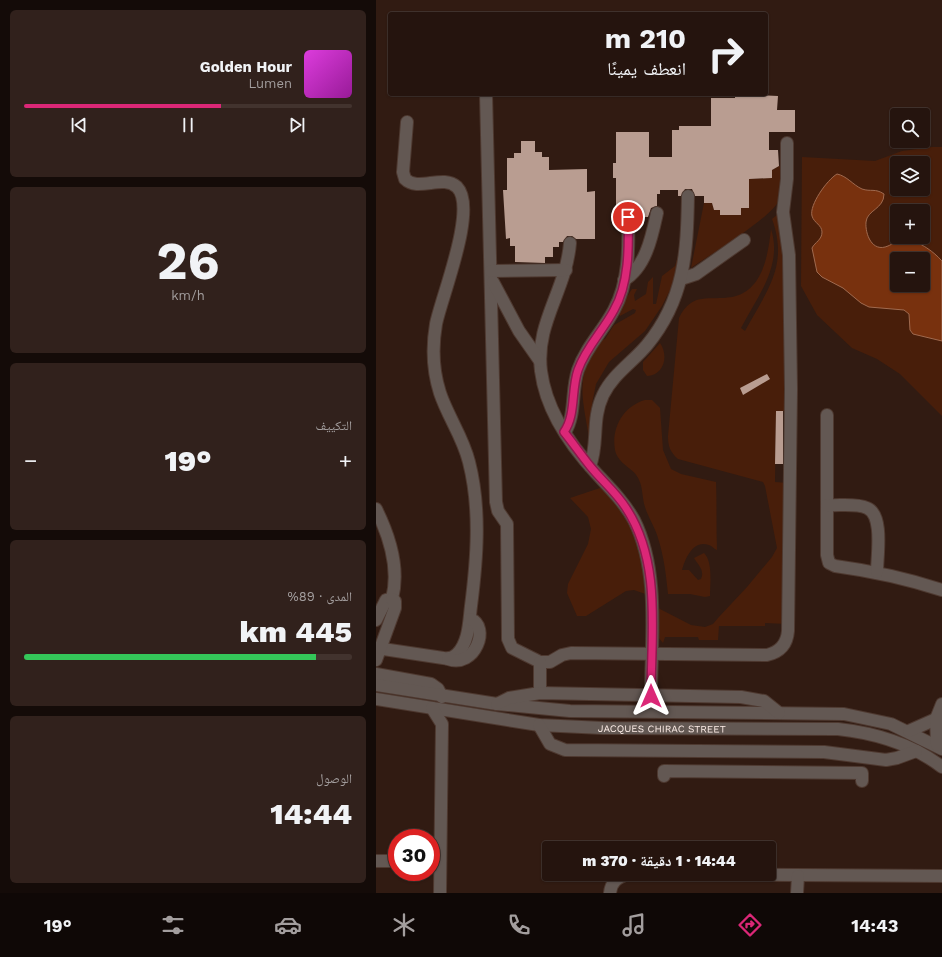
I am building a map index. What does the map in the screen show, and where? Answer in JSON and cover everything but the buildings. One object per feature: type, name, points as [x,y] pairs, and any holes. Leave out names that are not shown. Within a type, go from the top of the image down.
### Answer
[{"type":"street","points":[[486,96],[496,504],[498,511],[508,524],[508,642],[512,648],[540,662],[550,662],[562,655],[571,653],[767,655],[778,651],[786,642],[788,637],[791,389],[788,255],[783,212],[787,179],[786,143]]},
{"type":"street","points":[[407,122],[403,172],[405,179],[413,184],[450,183],[459,189],[461,197],[461,229],[449,281],[436,324],[434,358],[440,394],[462,439],[473,480],[477,545],[470,619],[466,640],[460,651],[454,656],[447,658]]},
{"type":"street","points":[[590,466],[594,450],[596,418],[604,394],[614,378],[637,356],[655,335],[670,310],[682,279],[687,248],[688,196]]},
{"type":"street","points":[[624,280],[633,274],[639,265],[650,241],[657,213]]},
{"type":"street","points":[[564,432],[572,417],[573,389],[578,369],[588,348],[614,310],[624,280],[628,253],[628,217]]},
{"type":"street","points":[[682,279],[696,274],[744,240]]},
{"type":"street","points":[[570,243],[566,270],[543,331],[540,361],[546,395],[556,419],[564,432],[590,466],[608,485],[626,508],[644,547],[652,590],[651,696]]},
{"type":"street","points":[[491,274],[566,270]]},
{"type":"street","points":[[491,274],[518,331],[540,361]]},
{"type":"street","points":[[827,415],[827,554],[830,563],[834,566],[877,572],[913,580],[942,590]]},
{"type":"street","points":[[828,505],[862,506],[871,510],[875,514],[878,523],[877,572]]},
{"type":"street","points":[[376,509],[387,533],[394,558],[395,575],[392,599],[395,601],[394,608],[378,649]]},
{"type":"street","points":[[376,620],[386,600],[392,599]]},
{"type":"street","points":[[378,649],[461,661],[472,654],[478,642],[479,630],[477,624],[470,619]]},
{"type":"street","points":[[378,649],[442,652],[460,651]]},
{"type":"street","points":[[540,662],[540,693]]},
{"type":"street","name":"JACQUES CHIRAC STREET","points":[[376,675],[442,696],[497,704],[570,711],[844,714],[878,720],[908,731],[939,747]]},
{"type":"street","points":[[497,704],[509,698],[540,693],[754,698],[764,701],[780,713]]},
{"type":"street","name":"JACQUES CHIRAC STREET","points":[[376,699],[539,725],[597,728],[838,729],[883,737],[916,751],[942,767]]},
{"type":"street","points":[[939,747],[936,720],[942,704]]},
{"type":"street","points":[[432,708],[442,724],[437,829]]},
{"type":"street","points":[[442,724],[456,711]]},
{"type":"street","points":[[908,731],[936,720]]},
{"type":"street","points":[[539,725],[550,744],[565,750],[837,753],[886,760],[897,758],[916,751]]},
{"type":"street","points":[[791,752],[791,772]]},
{"type":"street","points":[[664,776],[664,771],[734,775],[791,772],[862,773],[862,781]]},
{"type":"street","points":[[376,861],[388,861]]},
{"type":"street","points":[[610,893],[613,882],[619,877],[627,874],[942,876]]},
{"type":"street","points":[[797,893],[798,876]]},
{"type":"street","points":[[438,881],[440,893]]},
{"type":"shaded area","points":[[942,147],[942,416],[900,374],[877,359],[852,348],[817,315],[801,286],[802,157],[875,161],[902,151]]},
{"type":"shaded area","points":[[779,166],[784,166],[783,183],[779,200],[774,207],[766,216],[691,268],[704,203],[712,203],[714,210],[720,210],[720,215],[740,215],[741,208],[749,207],[749,190],[743,179],[772,178],[772,170]]},
{"type":"shaded area","points":[[837,174],[841,175],[862,189],[878,191],[884,194],[881,203],[869,215],[866,222],[868,237],[874,245],[882,247],[892,244],[919,244],[934,253],[942,261],[942,341],[913,334],[910,330],[909,314],[904,310],[869,307],[861,303],[843,288],[822,277],[817,272],[812,248],[820,239],[822,230],[813,218],[812,211],[816,199],[828,182]]},
{"type":"shaded area","points":[[778,214],[782,215],[789,411],[776,411],[775,482],[788,483],[787,624],[765,623],[765,626],[719,626],[718,640],[699,640],[698,637],[665,637],[663,643],[658,637],[658,608],[691,625],[705,627],[713,624],[747,587],[772,557],[777,548],[763,482],[678,459],[670,449],[668,436],[679,318],[684,310],[695,301],[709,298],[732,297],[751,288],[757,280],[766,260],[771,229],[774,243],[774,256],[771,268],[761,293],[741,328],[745,331],[768,290],[777,264],[777,236],[772,219]]},
{"type":"shaded area","points":[[682,247],[677,276],[662,306],[645,331],[609,362],[596,384],[592,404],[590,445],[582,393],[585,370],[589,357],[596,342],[605,339],[614,325],[635,313],[636,310],[633,309],[620,316],[617,312],[632,289],[637,289],[634,295],[635,301],[646,294],[648,282],[653,277],[653,304],[656,304],[662,276],[675,266]]},
{"type":"shaded area","points":[[660,343],[664,354],[663,364],[661,369],[653,375],[647,376],[643,370],[643,362]]},
{"type":"shaded area","points":[[645,400],[652,400],[660,408],[663,450],[671,469],[681,474],[716,482],[717,550],[709,545],[703,544],[694,547],[685,561],[682,570],[689,570],[698,580],[701,579],[702,570],[694,558],[704,553],[710,567],[710,596],[705,597],[690,594],[668,594],[662,552],[657,534],[645,507],[640,483],[634,472],[619,459],[615,450],[615,433],[617,426],[625,412],[631,407]]},
{"type":"shaded area","points":[[603,487],[626,512],[641,542],[648,595],[634,590],[626,591],[586,616],[577,616],[567,593],[568,584],[588,544],[591,529],[588,517],[570,498]]},
{"type":"route","points":[[628,217],[628,253],[618,302],[610,318],[588,348],[578,369],[573,389],[572,417],[564,432],[597,475],[618,496],[640,533],[648,561],[652,590],[651,696]]}]
